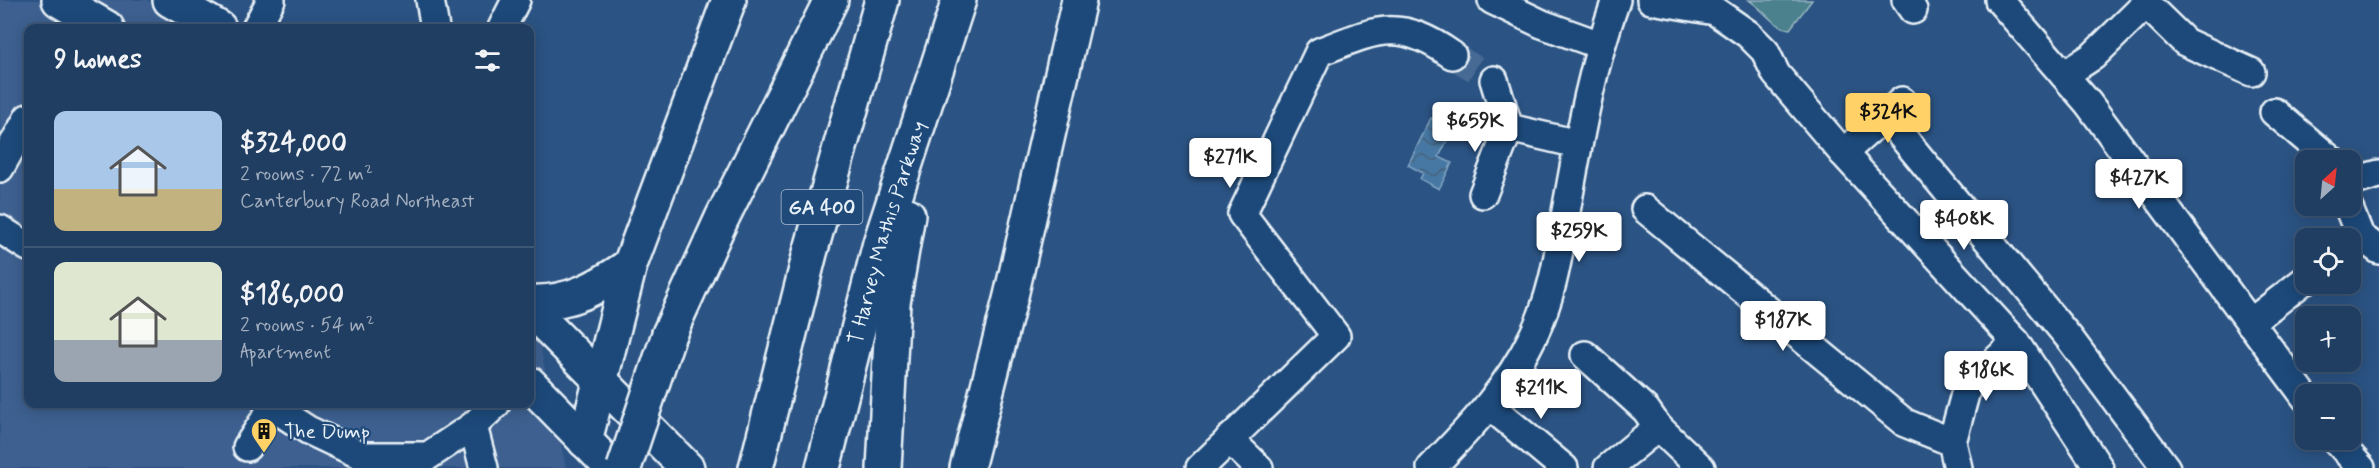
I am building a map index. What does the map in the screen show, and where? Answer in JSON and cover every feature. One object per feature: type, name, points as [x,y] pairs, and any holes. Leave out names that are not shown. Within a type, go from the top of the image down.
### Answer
[{"type":"main road","points":[[59,0],[94,19]]},
{"type":"main road","points":[[170,0],[212,24]]},
{"type":"main road","points":[[585,441],[630,265],[729,0]]},
{"type":"main road","points":[[624,468],[669,334],[722,218],[831,0]]},
{"type":"main road","name":"GA 400","points":[[756,468],[810,254],[882,0]]},
{"type":"main road","name":"T Harvey Mathis Parkway","points":[[824,463],[880,243],[959,0]]},
{"type":"main road","points":[[967,468],[1011,296],[1079,0]]},
{"type":"main road","points":[[884,468],[886,402],[894,303],[932,83]]},
{"type":"main road","points":[[534,302],[548,303],[576,298],[630,265]]},
{"type":"main road","points":[[534,313],[687,468]]},
{"type":"main road","points":[[534,388],[612,468]]},
{"type":"street","points":[[258,24],[271,0]]},
{"type":"street","points":[[430,0],[434,24]]},
{"type":"street","points":[[504,24],[516,0]]},
{"type":"street","points":[[1492,0],[1542,24],[1600,45]]},
{"type":"street","points":[[1431,468],[1490,406],[1510,379],[1534,334],[1552,286],[1588,90],[1600,45],[1616,0]]},
{"type":"street","points":[[1651,0],[1681,3],[1715,11],[1741,40],[1765,51],[1776,74],[1843,153],[2016,342],[2098,468]]},
{"type":"street","points":[[1999,0],[2064,75],[2296,384]]},
{"type":"street","points":[[2064,75],[2093,56],[2146,2],[2185,42],[2251,72]]},
{"type":"street","points":[[1200,468],[1336,336],[1242,214],[1319,52],[1376,30],[1402,31],[1428,38],[1452,55]]},
{"type":"street","points":[[1483,194],[1509,128],[1494,80]]},
{"type":"street","points":[[1843,153],[1894,109],[2166,468]]},
{"type":"street","points":[[2274,112],[2319,150]]},
{"type":"street","points":[[0,168],[24,125]]},
{"type":"street","points":[[1509,128],[1578,144]]},
{"type":"street","points":[[1645,208],[1905,423],[1955,455],[1967,387],[2016,342]]},
{"type":"street","points":[[2360,216],[2363,243]]},
{"type":"street","points":[[0,229],[24,245]]},
{"type":"street","points":[[2250,323],[2295,288]]},
{"type":"street","points":[[1585,355],[1646,410],[1658,426],[1701,468]]},
{"type":"street","points":[[1490,406],[1564,468]]},
{"type":"street","points":[[247,447],[268,408]]},
{"type":"street","points":[[275,408],[308,430],[363,456],[428,456],[473,426],[492,408]]},
{"type":"street","points":[[473,426],[484,468]]},
{"type":"street","points":[[1608,468],[1658,426]]},
{"type":"street","points":[[1229,439],[1259,468]]},
{"type":"street","points":[[2345,450],[2361,468]]},
{"type":"shaded area","points":[[0,0],[147,0],[185,24],[24,24],[24,408],[534,408],[534,318],[566,468],[0,468]]},
{"type":"green space","points":[[1749,0],[1812,0],[1790,29],[1778,25]]},
{"type":"water","points":[[1431,118],[1453,129],[1439,157],[1452,163],[1439,189],[1420,179],[1423,173],[1408,165]]},
{"type":"tunnel","points":[[1452,55],[1494,80]]},
{"type":"place","name":"The Dump","points":[[264,454]]}]
